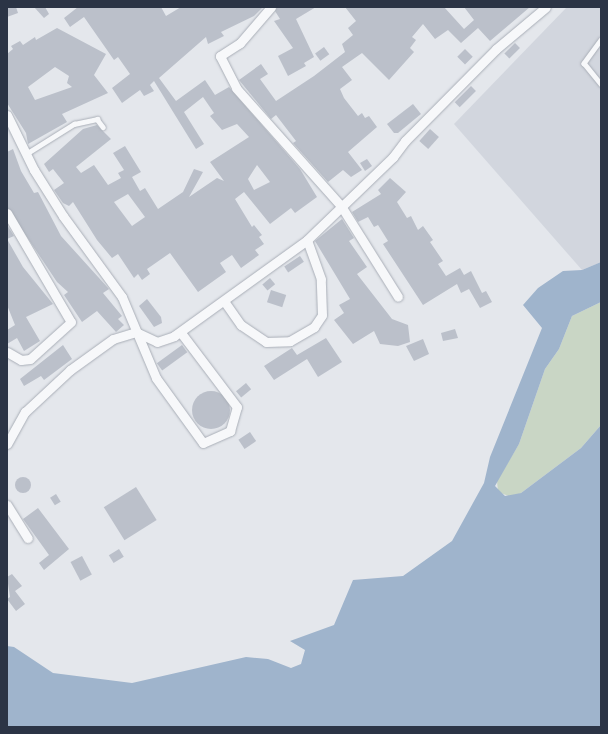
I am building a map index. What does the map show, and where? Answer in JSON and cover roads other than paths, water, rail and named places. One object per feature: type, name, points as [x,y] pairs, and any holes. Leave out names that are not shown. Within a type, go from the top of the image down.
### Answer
[{"type":"street","points":[[271,7],[240,43],[220,56],[236,88],[341,206],[398,297]]},
{"type":"street","points":[[7,444],[25,412],[58,380],[113,338],[136,332],[157,342],[181,332],[307,240],[393,157],[405,140],[496,49],[540,9]]},
{"type":"street","points":[[7,115],[26,154],[63,216],[122,297],[156,378],[203,443],[230,431],[237,407],[181,332]]},
{"type":"street","points":[[7,213],[71,322],[30,359],[21,360],[7,352]]},
{"type":"street","points":[[224,301],[241,325],[266,342],[290,341],[314,327],[322,315],[321,279],[307,240]]},
{"type":"street","points":[[7,505],[28,538]]},
{"type":"lane","points":[[601,40],[584,63],[601,84]]},
{"type":"lane","points":[[26,154],[74,124],[97,119],[103,127]]},
{"type":"water","points":[[601,262],[601,302],[572,316],[559,349],[545,369],[519,444],[495,486],[505,496],[521,493],[581,448],[601,425],[601,727],[7,727],[7,646],[14,647],[53,673],[132,683],[246,657],[268,659],[291,668],[301,664],[305,650],[290,641],[334,625],[353,580],[403,576],[452,541],[484,483],[490,457],[542,328],[523,305],[538,288],[563,271],[582,270]]}]
